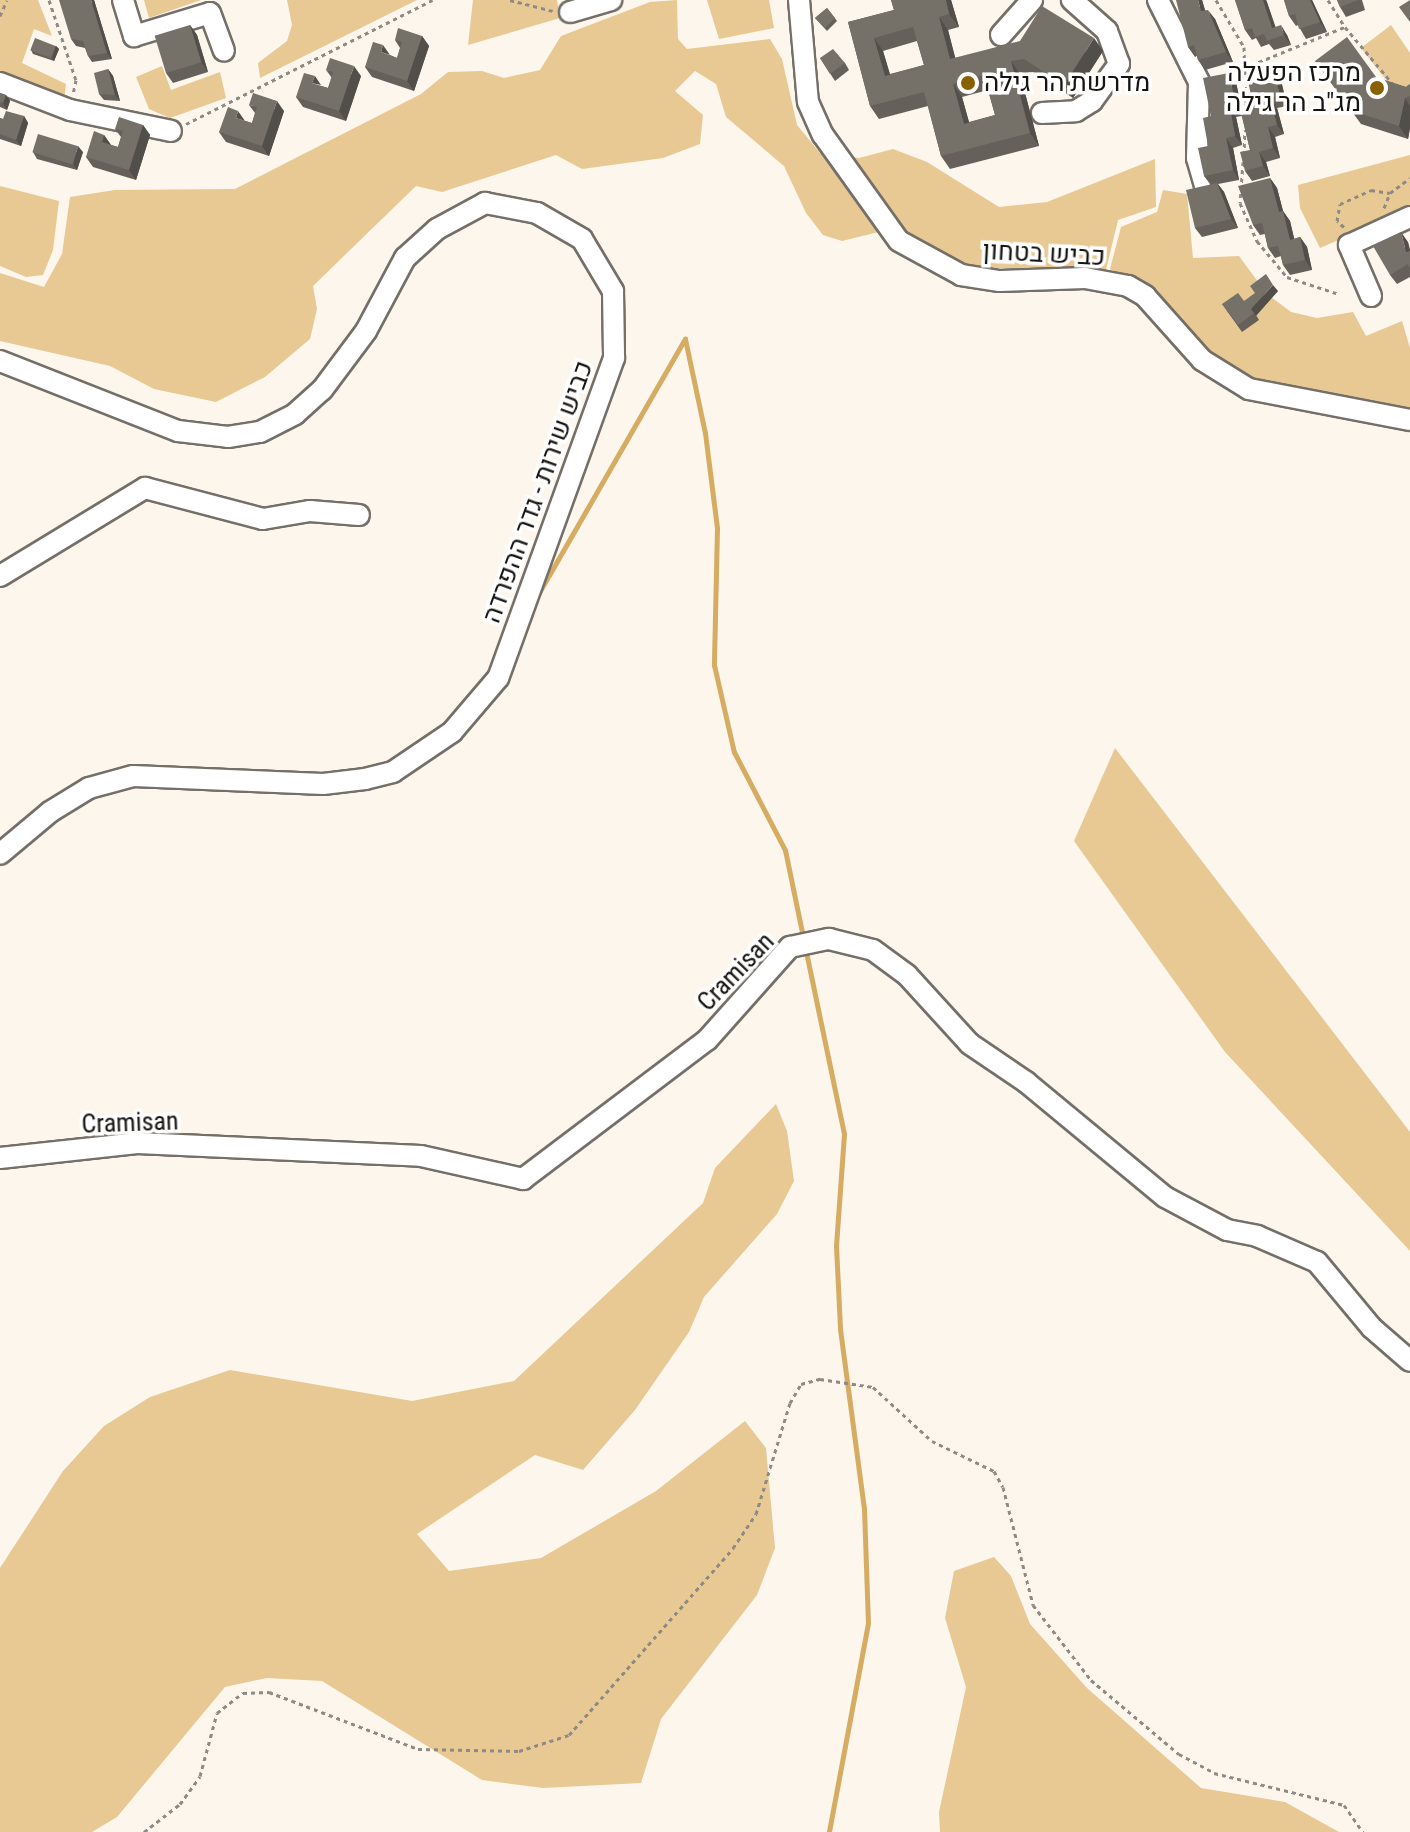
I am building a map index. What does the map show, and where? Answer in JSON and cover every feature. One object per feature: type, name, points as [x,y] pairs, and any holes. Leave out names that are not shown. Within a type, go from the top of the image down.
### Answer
[{"type":"street","points":[[123,0],[134,36],[210,13],[224,51]]},
{"type":"street","points":[[570,12],[611,0]]},
{"type":"street","name":"כביש בטחון","points":[[799,0],[808,102],[834,148],[899,241],[942,269],[1000,281],[1085,278],[1128,286],[1145,296],[1202,360],[1249,389],[1410,420]]},
{"type":"street","points":[[1001,35],[1032,0]]},
{"type":"street","points":[[1042,113],[1061,115],[1084,106],[1119,64],[1107,31],[1072,0]]},
{"type":"street","points":[[1158,0],[1199,82],[1197,158],[1207,193]]},
{"type":"street","points":[[0,83],[70,110],[171,131]]},
{"type":"street","name":"כביש שירות - גדר ההפרדה","points":[[0,361],[178,431],[228,437],[260,432],[295,414],[322,390],[366,331],[405,258],[437,229],[485,203],[537,213],[582,239],[613,291],[614,358],[503,665],[475,711],[452,732],[393,772],[365,779],[323,784],[133,776],[89,788],[0,854]]},
{"type":"street","points":[[1371,296],[1349,245],[1410,217]]},
{"type":"street","points":[[0,576],[145,488],[263,519],[310,511],[359,515]]},
{"type":"street","name":"Cramisan","points":[[0,1158],[137,1143],[421,1156],[523,1179],[707,1040],[790,947],[829,939],[873,950],[907,975],[970,1044],[1026,1082],[1165,1197],[1227,1230],[1257,1236],[1317,1262],[1372,1328],[1410,1361]]},
{"type":"path","points":[[0,16],[7,0]]},
{"type":"path","points":[[49,0],[76,80],[70,110]]},
{"type":"path","points":[[171,131],[433,0]]},
{"type":"path","points":[[510,0],[543,11],[570,12]]},
{"type":"path","points":[[1216,0],[1244,47],[1240,203],[1257,241],[1287,277],[1339,294]]},
{"type":"path","points":[[1328,0],[1345,27],[1399,87]]},
{"type":"path","points":[[1199,82],[1245,69],[1345,27]]},
{"type":"path","points":[[1376,217],[1390,193],[1410,178]]},
{"type":"path","points":[[1353,229],[1337,221],[1340,204],[1371,190],[1390,193]]},
{"type":"path","points":[[144,1832],[180,1804],[200,1776],[217,1713],[243,1693],[269,1692],[418,1749],[519,1751],[569,1735],[733,1548],[756,1514],[790,1403],[801,1384],[820,1379],[873,1387],[932,1441],[994,1471],[1003,1487],[1033,1605],[1091,1680],[1179,1754],[1214,1773],[1344,1805],[1363,1832]]},
{"type":"shaded area","points":[[0,0],[38,0],[52,36],[34,29],[22,63],[66,84],[64,100],[21,87],[0,72]]},
{"type":"shaded area","points":[[144,0],[201,0],[149,18]]},
{"type":"shaded area","points":[[287,0],[417,0],[260,78],[258,63],[287,41],[292,25]]},
{"type":"shaded area","points":[[473,0],[557,0],[560,18],[468,45]]},
{"type":"shaded area","points":[[677,0],[678,39],[687,49],[770,39],[782,59],[797,125],[820,153],[859,158],[893,149],[927,162],[999,207],[1047,202],[1155,159],[1156,207],[1118,220],[1106,270],[983,268],[948,258],[891,229],[842,241],[823,235],[806,213],[784,166],[726,117],[716,84],[695,71],[675,91],[703,115],[700,144],[663,158],[582,169],[556,155],[442,192],[416,186],[313,286],[317,309],[310,339],[265,377],[216,402],[154,389],[110,366],[0,341],[0,273],[44,287],[62,254],[70,197],[115,190],[235,189],[421,94],[448,72],[482,71],[504,78],[540,70],[561,36],[650,2]]},
{"type":"shaded area","points":[[707,0],[769,0],[774,28],[719,39]]},
{"type":"shaded area","points":[[1391,25],[1410,53],[1410,92],[1387,81],[1361,48]]},
{"type":"shaded area","points":[[162,66],[171,90],[220,72],[226,98],[170,118],[149,109],[136,77]]},
{"type":"shaded area","points":[[1410,155],[1410,209],[1320,248],[1300,208],[1298,185]]},
{"type":"shaded area","points":[[0,186],[59,201],[53,250],[43,275],[26,277],[0,266]]},
{"type":"shaded area","points":[[1163,190],[1187,194],[1193,258],[1239,256],[1267,294],[1291,312],[1317,318],[1353,312],[1366,336],[1402,321],[1410,348],[1410,408],[1275,392],[1242,377],[1213,356],[1155,293],[1110,269],[1121,227],[1157,212]]},
{"type":"shaded area","points":[[1115,748],[1410,1132],[1410,1251],[1225,1052],[1074,841]]},
{"type":"shaded area","points":[[776,1104],[787,1131],[794,1181],[777,1214],[704,1297],[689,1332],[635,1410],[583,1470],[535,1455],[417,1534],[449,1571],[541,1558],[656,1491],[745,1421],[766,1448],[775,1548],[757,1595],[661,1719],[641,1783],[543,1788],[482,1780],[322,1681],[267,1678],[225,1687],[117,1817],[92,1832],[0,1832],[0,1568],[63,1471],[104,1426],[150,1397],[230,1370],[412,1401],[514,1381],[703,1203],[715,1168]]},
{"type":"shaded area","points":[[994,1557],[1011,1576],[1030,1624],[1087,1688],[1201,1788],[1285,1802],[1339,1832],[940,1832],[939,1812],[966,1687],[945,1618],[954,1571]]},
{"type":"building","points":[[59,0],[91,0],[107,53],[88,56],[83,41],[71,39]]},
{"type":"building","name":"מדרשת הר גילה","points":[[891,0],[946,0],[949,14],[939,17],[950,59],[1020,41],[1042,6],[1094,38],[1064,85],[1024,59],[1011,61],[1030,133],[941,156],[924,92],[870,106],[848,22],[894,10]],"holes":[[[913,27],[924,65],[885,76],[874,38]],[[984,75],[995,115],[964,124],[953,84]]]},
{"type":"building","points":[[1176,0],[1198,0],[1201,11],[1208,10],[1226,52],[1198,60],[1194,45],[1188,47]]},
{"type":"building","points":[[1235,0],[1263,0],[1272,28],[1281,25],[1284,35],[1267,41],[1264,34],[1255,37],[1252,28],[1245,30]]},
{"type":"building","points":[[1284,0],[1310,0],[1320,22],[1299,29],[1295,14],[1289,16]]},
{"type":"building","points":[[1337,0],[1358,0],[1340,7]]},
{"type":"building","points":[[1410,0],[1410,22],[1399,7]]},
{"type":"building","points":[[827,8],[835,18],[825,28],[815,18]]},
{"type":"building","points":[[190,25],[201,62],[166,73],[155,36]]},
{"type":"building","points":[[398,28],[422,36],[407,81],[365,67],[373,42],[383,45],[381,52],[397,58],[402,42],[395,40]]},
{"type":"building","points":[[1347,37],[1376,77],[1406,87],[1410,84],[1410,96],[1405,98],[1399,126],[1352,111],[1315,61]]},
{"type":"building","points":[[35,38],[56,46],[51,58],[30,50]]},
{"type":"building","points":[[833,49],[845,63],[830,74],[820,58]]},
{"type":"building","points":[[330,58],[354,66],[339,111],[296,97],[304,73],[315,76],[312,83],[328,88],[333,72],[326,70]]},
{"type":"building","points":[[1273,66],[1280,96],[1270,98],[1277,125],[1268,127],[1273,148],[1259,152],[1263,166],[1245,171],[1240,152],[1250,150],[1241,113],[1247,112],[1244,100],[1252,99],[1246,73]]},
{"type":"building","points":[[108,69],[115,95],[99,94],[94,73]]},
{"type":"building","points":[[1229,73],[1236,106],[1230,107],[1235,136],[1226,138],[1233,170],[1204,176],[1198,148],[1208,146],[1203,118],[1211,116],[1203,78]]},
{"type":"building","points":[[0,93],[6,95],[3,103],[0,102]]},
{"type":"building","points":[[253,93],[277,101],[262,146],[219,132],[228,107],[238,111],[236,118],[252,123],[257,107],[249,105]]},
{"type":"building","points":[[6,111],[24,116],[16,140],[0,134],[0,118],[3,119]]},
{"type":"building","points":[[119,117],[143,125],[129,170],[86,157],[94,131],[104,135],[102,142],[118,147],[123,131],[115,129]]},
{"type":"building","points":[[38,134],[78,146],[73,164],[32,152]]},
{"type":"building","points":[[1270,178],[1290,240],[1300,237],[1305,260],[1283,265],[1278,246],[1268,248],[1262,223],[1253,225],[1238,186]]},
{"type":"building","points":[[1217,183],[1231,219],[1195,228],[1186,190]]},
{"type":"building","points":[[1401,232],[1406,252],[1410,251],[1410,268],[1408,264],[1390,275],[1373,246]]},
{"type":"building","points":[[1266,274],[1273,285],[1251,309],[1254,313],[1238,325],[1222,304],[1238,293],[1244,301],[1255,293],[1250,286]]},
{"type":"waterway","points":[[537,596],[685,339],[705,433],[717,528],[714,665],[734,752],[785,850],[803,937]]},
{"type":"waterway","points":[[805,947],[844,1134],[836,1246],[840,1329],[864,1509],[868,1623],[829,1832]]},
{"type":"place","name":"מדרשת הר גילה","points":[[968,83]]},
{"type":"place","name":"מרכז הפעלה מג\"ב הר גילה","points":[[1377,88]]}]
